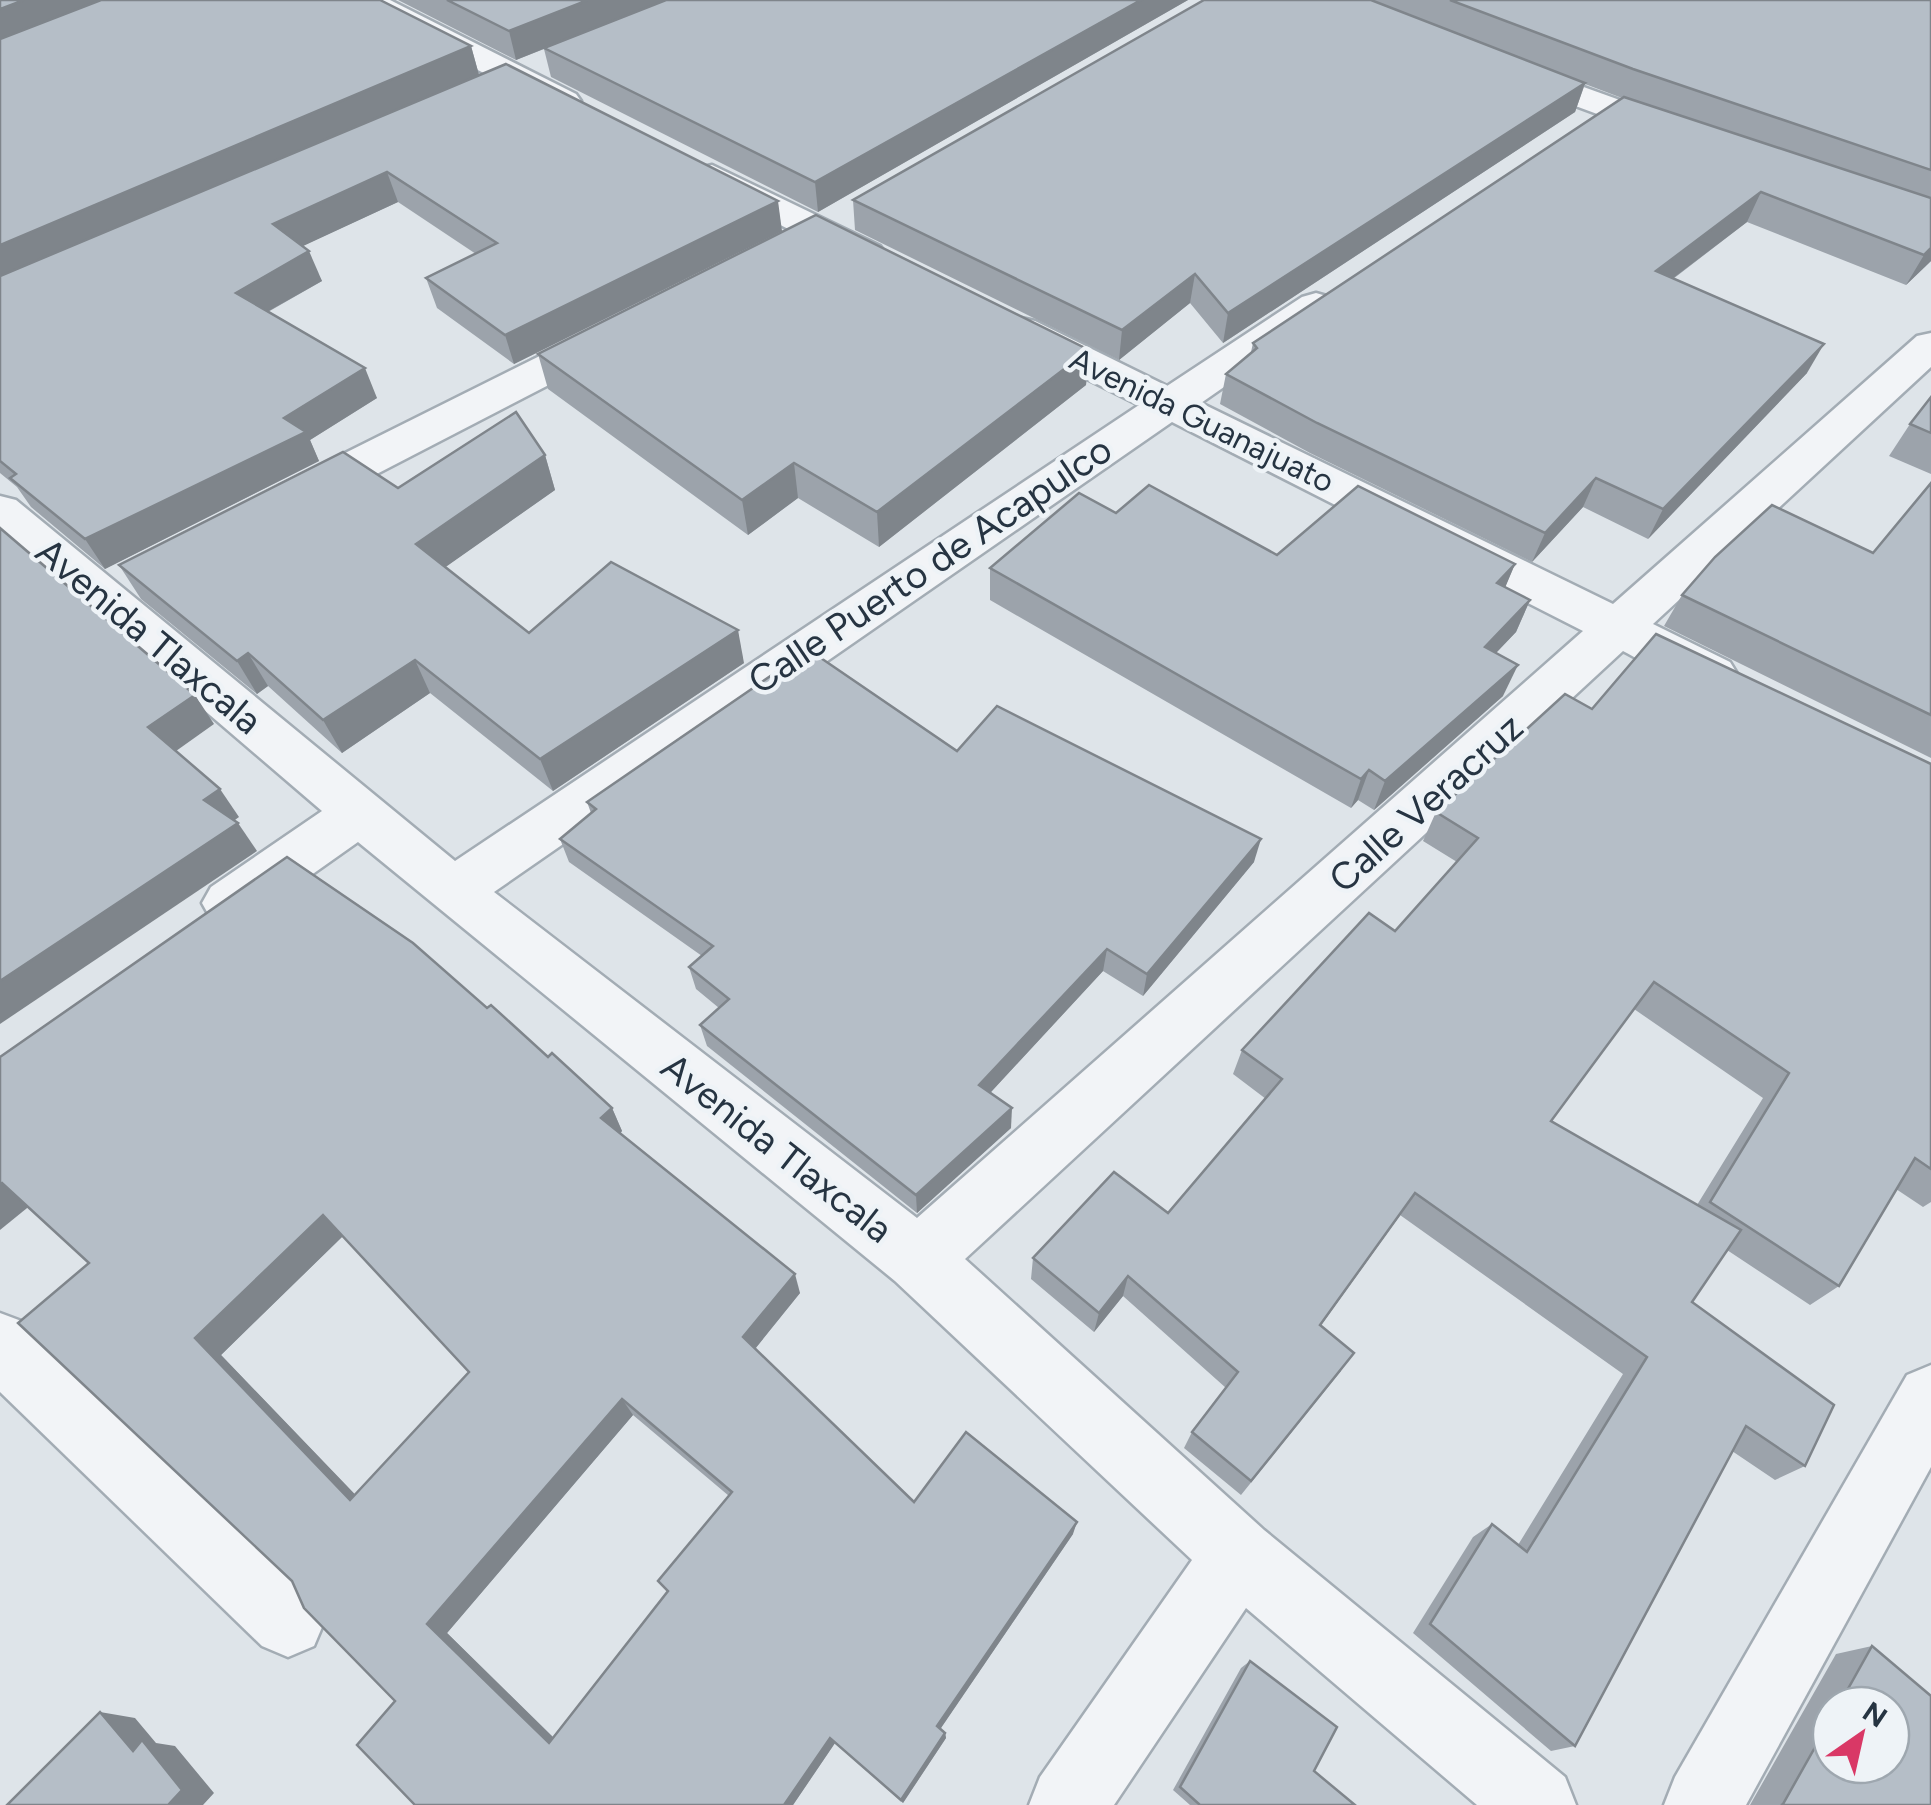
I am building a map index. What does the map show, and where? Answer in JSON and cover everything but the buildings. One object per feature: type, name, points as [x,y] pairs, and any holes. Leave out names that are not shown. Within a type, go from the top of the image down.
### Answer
[{"type":"street","points":[[366,0],[600,119]]},
{"type":"street","points":[[1482,60],[1593,120],[1704,141]]},
{"type":"street","points":[[684,162],[906,274]]},
{"type":"street","name":"Calle Puerto de Acapulco","points":[[453,891],[1348,283]]},
{"type":"street","name":"Avenida Guanajuato","points":[[994,317],[1741,689]]},
{"type":"street","points":[[258,515],[644,320]]},
{"type":"street","name":"Calle Veracruz","points":[[918,1259],[1931,345]]},
{"type":"street","name":"Avenida Tlaxcala","points":[[0,511],[118,586],[359,814],[918,1259],[1239,1556],[1537,1805]]},
{"type":"street","points":[[196,926],[359,814]]},
{"type":"street","points":[[0,1346],[288,1620]]},
{"type":"street","points":[[1703,1805],[1931,1400]]},
{"type":"street","points":[[1068,1805],[1239,1556]]}]
